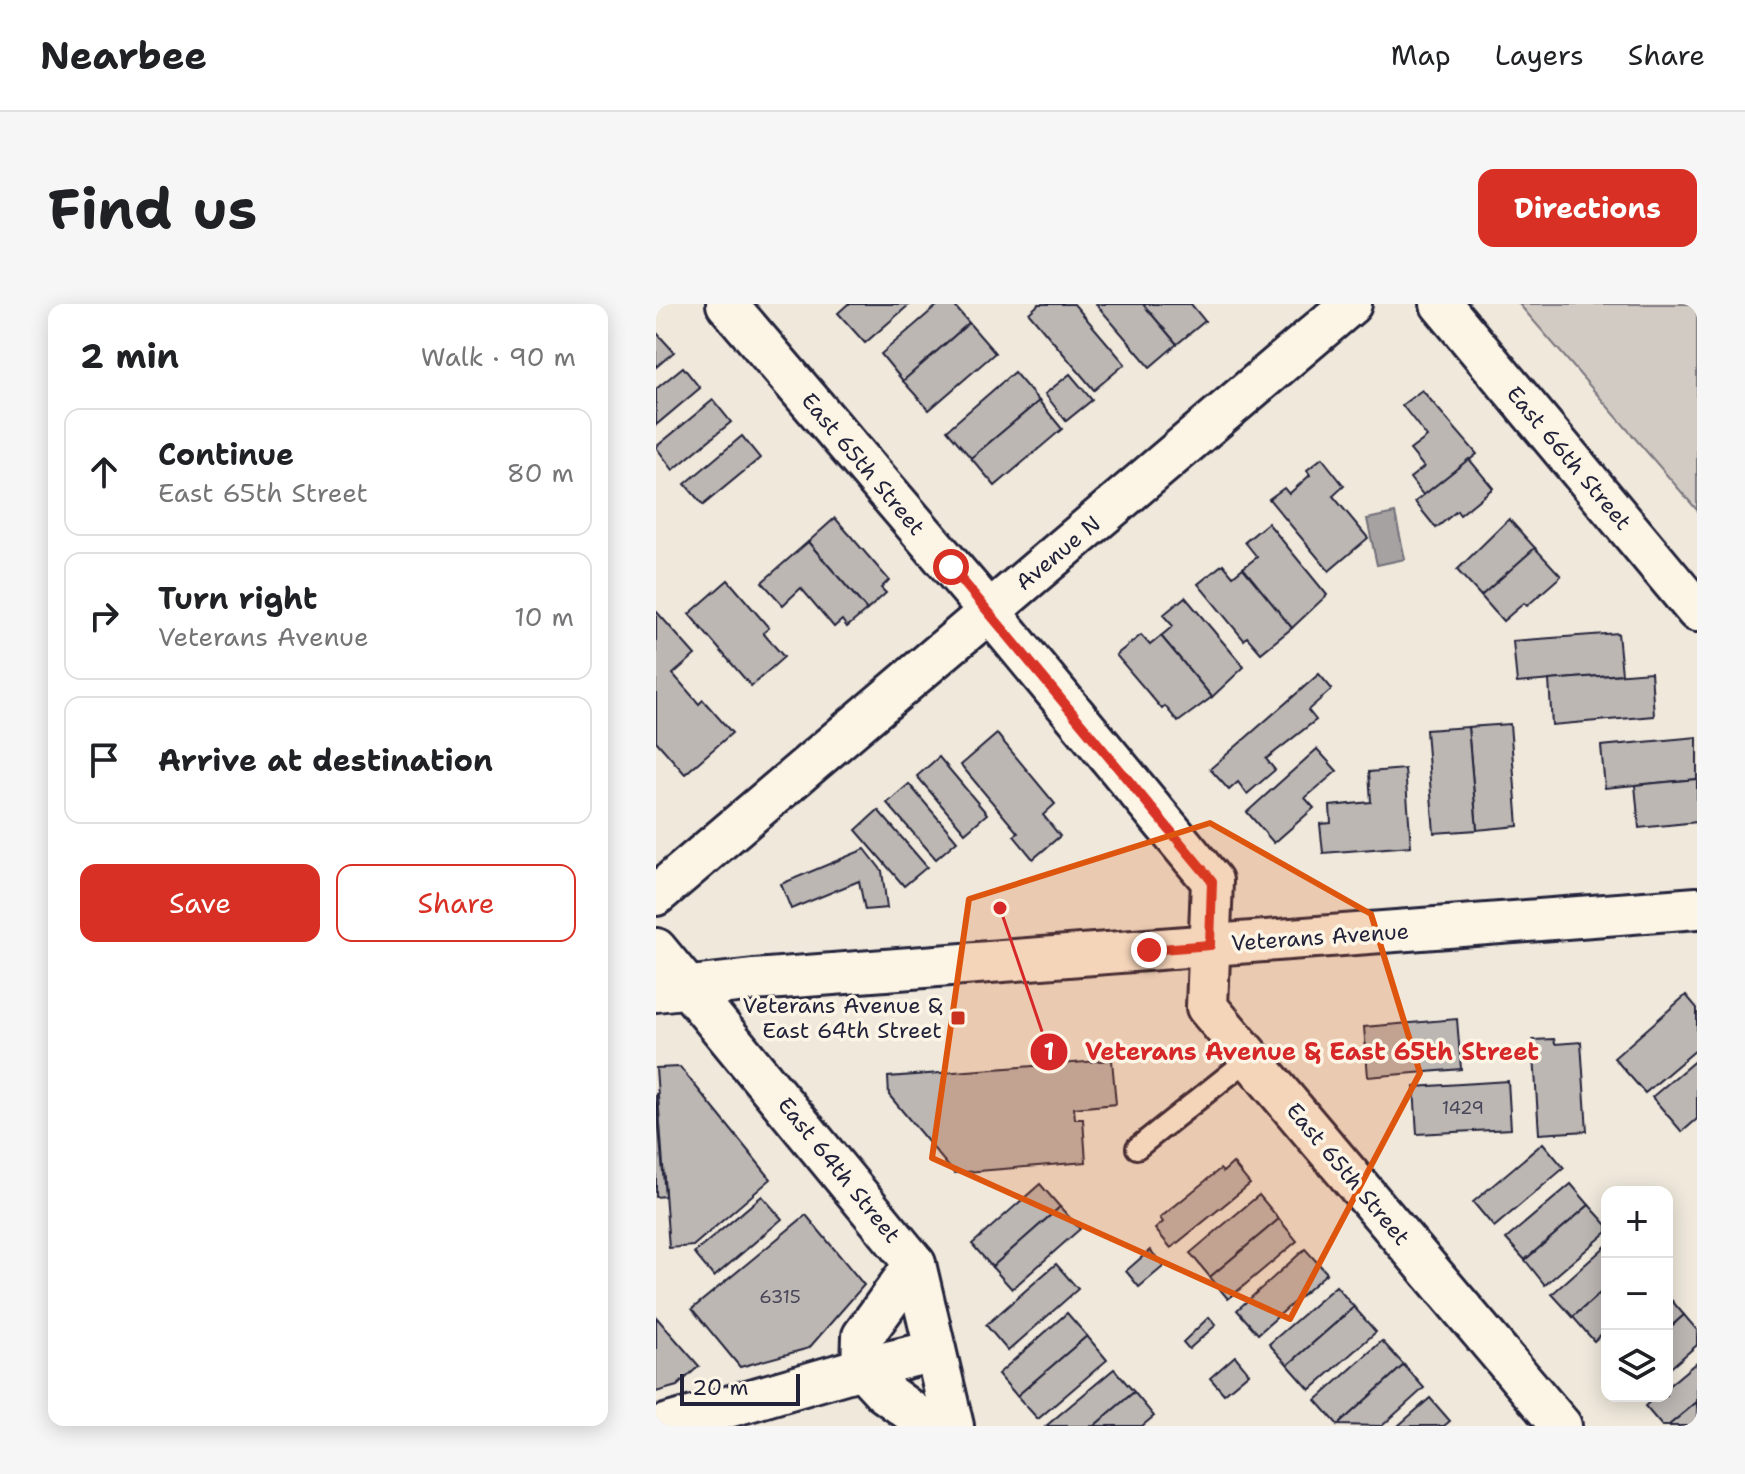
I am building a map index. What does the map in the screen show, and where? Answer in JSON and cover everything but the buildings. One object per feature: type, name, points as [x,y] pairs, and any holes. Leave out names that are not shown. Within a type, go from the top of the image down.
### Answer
[{"type":"street","name":"East 65th Street","points":[[727,304],[989,611],[1212,881],[1207,1007],[1561,1426]]},
{"type":"street","name":"Avenue N","points":[[656,895],[1351,304]]},
{"type":"street","name":"East 66th Street","points":[[1441,304],[1697,611]]},
{"type":"street","name":"Veterans Avenue","points":[[672,988],[1697,908]]},
{"type":"street","name":"East 64th Street","points":[[656,949],[672,988],[915,1264],[953,1426]]},
{"type":"street","points":[[915,1264],[863,1336],[862,1368],[884,1392],[931,1426]]},
{"type":"street","points":[[662,1426],[862,1368],[935,1351]]},
{"type":"lane","points":[[1137,1148],[1250,1058]]},
{"type":"highlighted area","points":[[1210,823],[1371,914],[1420,1073],[1290,1319],[932,1158],[969,899]]},
{"type":"shaded area","points":[[1519,304],[1697,304],[1697,510]]},
{"type":"shaded area","points":[[1395,513],[1405,559],[1377,565],[1367,519]]},
{"type":"place","name":"Veterans Avenue & East 65th Street","points":[[1000,908]]},
{"type":"place","name":"Veterans Avenue & East 64th Street","points":[[958,1018]]},
{"type":"route","points":[[951,567],[1212,881],[1210,945],[1149,950]]}]
